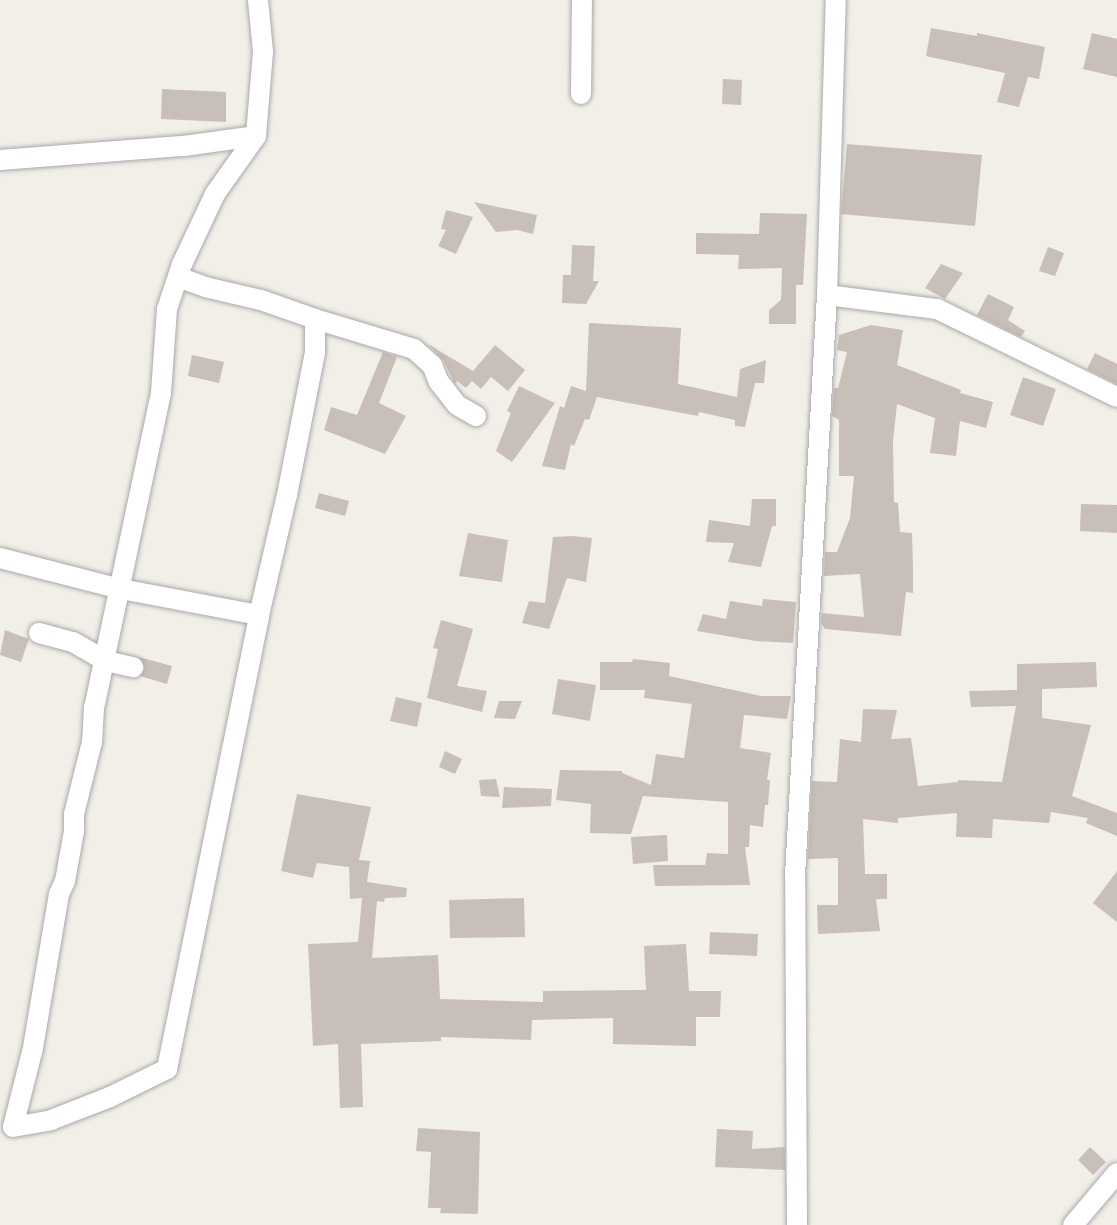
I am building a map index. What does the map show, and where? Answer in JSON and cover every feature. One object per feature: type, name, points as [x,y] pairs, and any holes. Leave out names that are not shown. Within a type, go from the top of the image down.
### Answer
[{"type":"street","points":[[258,0],[263,52],[256,136],[215,194],[178,277],[167,309],[161,393],[106,661],[94,707],[92,742],[74,814],[74,831],[65,881],[59,894],[33,1048],[14,1127],[51,1120],[111,1097],[167,1069],[259,615],[287,495],[315,352],[315,319]]},
{"type":"street","points":[[581,94],[582,0]]},
{"type":"street","points":[[797,1225],[795,876],[827,296],[836,0]]},
{"type":"street","points":[[0,160],[184,146],[256,136]]},
{"type":"street","points":[[178,277],[205,287],[261,300],[414,349],[432,365],[439,382],[457,405],[476,416]]},
{"type":"street","points":[[827,296],[937,309],[1117,397]]},
{"type":"street","points":[[0,558],[121,589],[259,615]]},
{"type":"street","points":[[39,633],[73,642],[106,661],[132,667]]},
{"type":"street","points":[[1072,1225],[1117,1173]]},
{"type":"building","points":[[931,28],[977,36],[977,33],[1045,47],[1039,79],[1028,77],[1019,107],[997,102],[1005,73],[926,56]]},
{"type":"building","points":[[1092,33],[1117,39],[1117,77],[1083,69]]},
{"type":"building","points":[[723,79],[742,80],[741,105],[722,104]]},
{"type":"building","points":[[162,89],[226,92],[226,122],[161,119]]},
{"type":"building","points":[[847,144],[982,155],[975,226],[841,214]]},
{"type":"building","points":[[474,202],[537,215],[533,234],[517,230],[496,232]]},
{"type":"building","points":[[446,210],[473,217],[456,254],[438,246],[446,230],[441,229]]},
{"type":"building","points":[[760,213],[807,214],[803,285],[796,285],[796,324],[769,324],[769,310],[781,300],[782,268],[738,269],[739,255],[696,254],[696,233],[759,234]]},
{"type":"building","points":[[572,245],[595,246],[593,281],[599,281],[586,304],[562,303],[563,275],[571,275]]},
{"type":"building","points":[[1048,247],[1064,253],[1055,276],[1039,271]]},
{"type":"building","points":[[941,264],[963,273],[945,299],[925,288]]},
{"type":"building","points":[[988,294],[1014,307],[1008,320],[1025,331],[1021,337],[977,315]]},
{"type":"building","points":[[589,323],[681,328],[678,384],[737,397],[740,369],[766,360],[764,383],[755,383],[745,427],[735,426],[735,420],[699,412],[698,416],[597,397],[589,420],[585,419],[574,446],[571,444],[565,470],[542,466],[560,406],[564,408],[571,386],[586,391]]},
{"type":"building","points":[[871,325],[903,330],[897,365],[961,390],[960,393],[993,402],[986,428],[960,421],[956,456],[930,453],[935,418],[897,404],[893,441],[894,502],[898,503],[900,532],[912,533],[913,568],[913,593],[906,592],[901,636],[825,629],[821,623],[822,613],[864,617],[860,574],[824,576],[825,552],[837,552],[850,518],[854,476],[839,476],[839,420],[832,416],[834,388],[838,388],[847,352],[837,350],[839,335]]},
{"type":"building","points":[[428,344],[473,371],[495,345],[525,370],[508,391],[491,377],[481,389],[472,381],[466,388],[457,381],[455,384],[443,360]]},
{"type":"building","points":[[383,352],[397,357],[379,403],[406,416],[385,454],[324,430],[331,407],[357,415]]},
{"type":"building","points":[[1095,353],[1117,364],[1117,384],[1087,369]]},
{"type":"building","points":[[192,355],[224,362],[219,383],[188,376]]},
{"type":"building","points":[[1023,377],[1056,389],[1043,426],[1010,415]]},
{"type":"building","points":[[519,386],[555,403],[512,462],[496,451],[511,413],[507,411]]},
{"type":"building","points":[[319,493],[349,501],[345,516],[315,508]]},
{"type":"building","points":[[752,499],[776,499],[776,526],[772,526],[761,567],[728,562],[734,543],[706,542],[709,520],[750,526]]},
{"type":"building","points":[[1081,504],[1117,505],[1117,533],[1080,531]]},
{"type":"building","points":[[468,533],[508,540],[502,582],[459,576]]},
{"type":"building","points":[[553,537],[592,538],[586,582],[567,578],[549,629],[522,623],[529,601],[545,603]]},
{"type":"building","points":[[763,599],[796,602],[793,643],[756,641],[697,631],[703,614],[726,619],[730,601],[762,606]]},
{"type":"building","points":[[441,620],[473,629],[457,686],[487,691],[482,712],[427,698],[438,649],[433,648]]},
{"type":"building","points":[[5,630],[29,639],[21,662],[0,655]]},
{"type":"building","points":[[139,657],[172,666],[167,684],[140,676],[145,669]]},
{"type":"building","points":[[633,659],[670,663],[669,676],[761,696],[791,696],[787,719],[744,715],[740,748],[771,753],[767,780],[770,780],[768,805],[765,805],[763,827],[750,825],[749,847],[745,847],[750,885],[655,886],[653,865],[705,865],[707,853],[728,854],[728,802],[643,796],[631,834],[590,833],[591,804],[556,800],[560,770],[622,771],[622,773],[651,785],[656,754],[684,758],[692,704],[644,698],[645,690],[600,690],[600,662],[632,662]]},
{"type":"building","points":[[1096,662],[1097,687],[1042,689],[1042,718],[1091,725],[1072,796],[1117,813],[1117,836],[1086,823],[1088,818],[1051,812],[1049,823],[993,819],[992,838],[956,837],[957,813],[898,818],[898,823],[863,819],[865,874],[887,874],[887,899],[876,899],[880,931],[818,934],[817,905],[838,905],[838,858],[808,859],[812,781],[837,782],[840,739],[861,742],[863,709],[897,710],[891,739],[911,738],[918,786],[958,782],[958,780],[1002,782],[1016,706],[971,707],[969,691],[1017,690],[1017,664]]},
{"type":"building","points":[[558,679],[596,685],[590,721],[552,714]]},
{"type":"building","points":[[396,697],[422,703],[417,727],[390,721]]},
{"type":"building","points":[[499,701],[522,701],[515,719],[494,718]]},
{"type":"building","points":[[445,751],[462,759],[455,774],[439,767]]},
{"type":"building","points":[[496,779],[500,797],[481,796],[479,780]]},
{"type":"building","points":[[504,787],[552,789],[551,806],[502,808]]},
{"type":"building","points":[[297,794],[371,807],[359,860],[370,861],[367,882],[407,888],[406,897],[385,898],[384,902],[377,901],[372,958],[438,955],[440,999],[543,1002],[543,991],[646,990],[644,946],[686,944],[689,991],[721,991],[720,1017],[696,1017],[696,1046],[613,1044],[613,1018],[532,1020],[531,1040],[441,1037],[441,1041],[361,1044],[363,1107],[340,1108],[338,1044],[313,1046],[308,944],[358,942],[362,898],[350,899],[349,867],[317,863],[313,878],[281,871]]},
{"type":"building","points":[[667,835],[668,861],[633,864],[631,837]]},
{"type":"building","points":[[1117,871],[1117,922],[1093,903]]},
{"type":"building","points":[[524,898],[525,937],[450,938],[449,900]]},
{"type":"building","points":[[710,932],[758,934],[757,956],[709,954]]},
{"type":"building","points":[[418,1128],[480,1132],[478,1214],[440,1213],[441,1208],[428,1208],[431,1152],[416,1151]]},
{"type":"building","points":[[717,1129],[753,1131],[752,1149],[785,1147],[785,1170],[715,1167]]},
{"type":"building","points":[[1090,1147],[1106,1162],[1093,1175],[1078,1160]]}]
